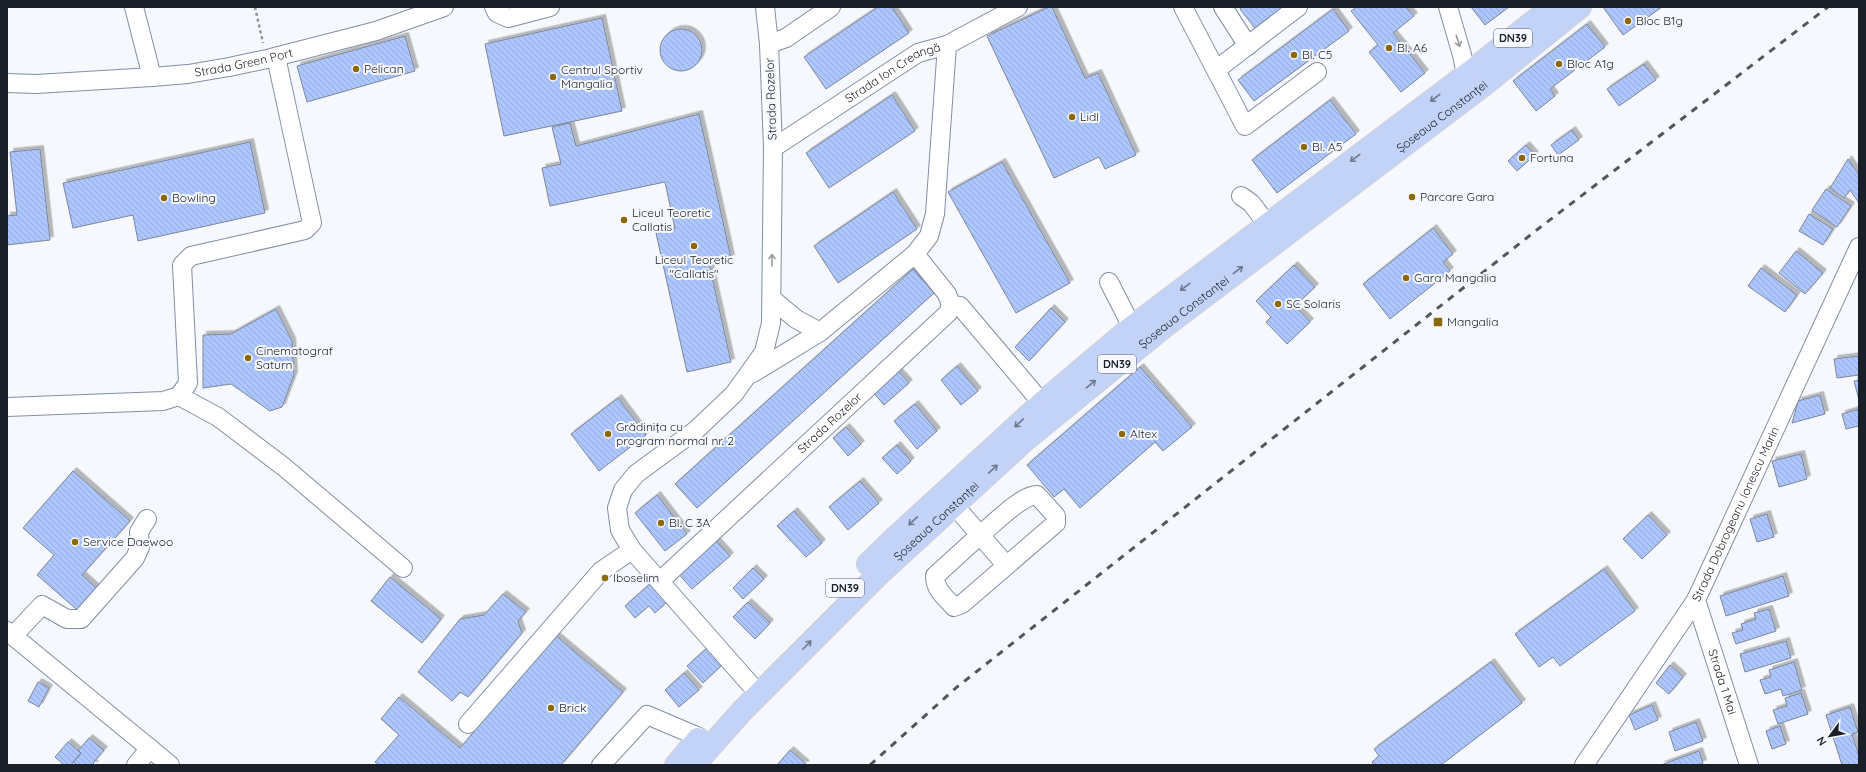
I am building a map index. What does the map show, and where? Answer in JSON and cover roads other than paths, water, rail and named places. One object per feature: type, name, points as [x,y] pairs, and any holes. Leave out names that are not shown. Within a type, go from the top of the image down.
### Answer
[{"type":"main road","name":"Șoseaua Constanței","points":[[676,765],[699,737],[750,684],[897,536],[1042,403],[1132,327],[1466,75],[1552,7]]},
{"type":"main road","name":"Șoseaua Constanței","points":[[694,765],[742,711],[877,576],[1024,441],[1101,376],[1271,245],[1485,84],[1580,7]]},
{"type":"street","points":[[134,7],[152,77]]},
{"type":"street","name":"Strada Green Port","points":[[7,83],[36,84],[188,74],[272,58],[376,31],[444,7]]},
{"type":"street","points":[[494,7],[498,13],[508,18],[550,7]]},
{"type":"street","name":"Strada Rozelor","points":[[750,684],[632,550],[620,530],[617,508],[623,490],[636,474],[696,430],[734,394],[764,352],[771,323],[773,148],[769,44],[765,7]]},
{"type":"street","name":"Strada Rozelor","points":[[769,44],[786,38],[831,7]]},
{"type":"street","name":"Strada Ion Creangă","points":[[773,148],[918,52],[947,45],[1018,7]]},
{"type":"street","points":[[1183,7],[1245,126],[1317,72]]},
{"type":"street","points":[[1223,7],[1248,46]]},
{"type":"street","points":[[1216,70],[1298,7]]},
{"type":"street","points":[[1448,7],[1462,54],[1466,75]]},
{"type":"street","name":"Strada Rozelor","points":[[748,376],[820,332],[915,254],[929,236],[935,214],[947,45]]},
{"type":"street","points":[[7,407],[163,401],[179,396],[188,383],[182,265],[191,256],[305,230],[312,223],[272,58]]},
{"type":"street","name":"Strada Green Port","points":[[7,90],[36,84]]},
{"type":"street","points":[[1241,196],[1251,203],[1268,224]]},
{"type":"street","name":"Strada Dobrogeanu Ionescu Marin","points":[[1584,765],[1696,600],[1859,247]]},
{"type":"street","points":[[915,254],[947,294],[951,305],[960,306],[1042,403]]},
{"type":"street","points":[[1109,282],[1132,327]]},
{"type":"street","points":[[772,299],[796,319],[820,332]]},
{"type":"street","name":"Strada Rozelor","points":[[660,581],[948,313],[951,305]]},
{"type":"street","points":[[179,396],[218,417],[284,467],[403,568]]},
{"type":"street","points":[[1032,495],[1037,495],[1056,516],[1056,523],[962,604],[954,607],[940,592],[935,583],[934,576],[980,535],[1022,500],[1032,495]]},
{"type":"street","points":[[954,505],[1006,565]]},
{"type":"street","points":[[147,519],[139,532],[140,547],[135,558],[81,619],[67,619],[42,605],[10,634],[170,765]]},
{"type":"street","points":[[468,724],[601,571],[632,550]]},
{"type":"street","name":"Strada 1 Mai","points":[[1696,600],[1749,765]]},
{"type":"street","points":[[602,765],[647,715],[699,737]]},
{"type":"street","points":[[136,765],[150,748]]},
{"type":"railway","points":[[870,765],[957,687],[1538,229],[1828,7]]},
{"type":"place","name":"Bloc B1g","points":[[1628,21]]},
{"type":"place","name":"Bl. A6","points":[[1389,48]]},
{"type":"place","name":"Bl. C5","points":[[1294,55]]},
{"type":"place","name":"Bloc A1g","points":[[1559,64]]},
{"type":"place","name":"Pelican","points":[[356,69]]},
{"type":"place","name":"Centrul Sportiv Mangalia","points":[[553,77]]},
{"type":"place","name":"Lidl","points":[[1072,117]]},
{"type":"place","name":"Bl. A5","points":[[1304,147]]},
{"type":"place","name":"Fortuna","points":[[1522,158]]},
{"type":"place","name":"Parcare Gara","points":[[1412,197]]},
{"type":"place","name":"Bowling","points":[[164,198]]},
{"type":"place","name":"Liceul Teoretic Callatis","points":[[624,220]]},
{"type":"place","name":"Liceul Teoretic \"Callatis\"","points":[[694,246]]},
{"type":"place","name":"Gara Mangalia","points":[[1406,278]]},
{"type":"place","name":"SC Solaris","points":[[1278,304]]},
{"type":"place","name":"Mangalia","points":[[1438,322]]},
{"type":"place","name":"Cinematograf Saturn","points":[[248,358]]},
{"type":"place","name":"Grădinița cu program normal nr. 2","points":[[608,434]]},
{"type":"place","name":"Altex","points":[[1122,434]]},
{"type":"place","name":"Bl. C 3A","points":[[661,523]]},
{"type":"place","name":"Service Daewoo","points":[[75,542]]},
{"type":"place","name":"Iboselim","points":[[605,578]]},
{"type":"place","name":"Brick","points":[[551,708]]}]
